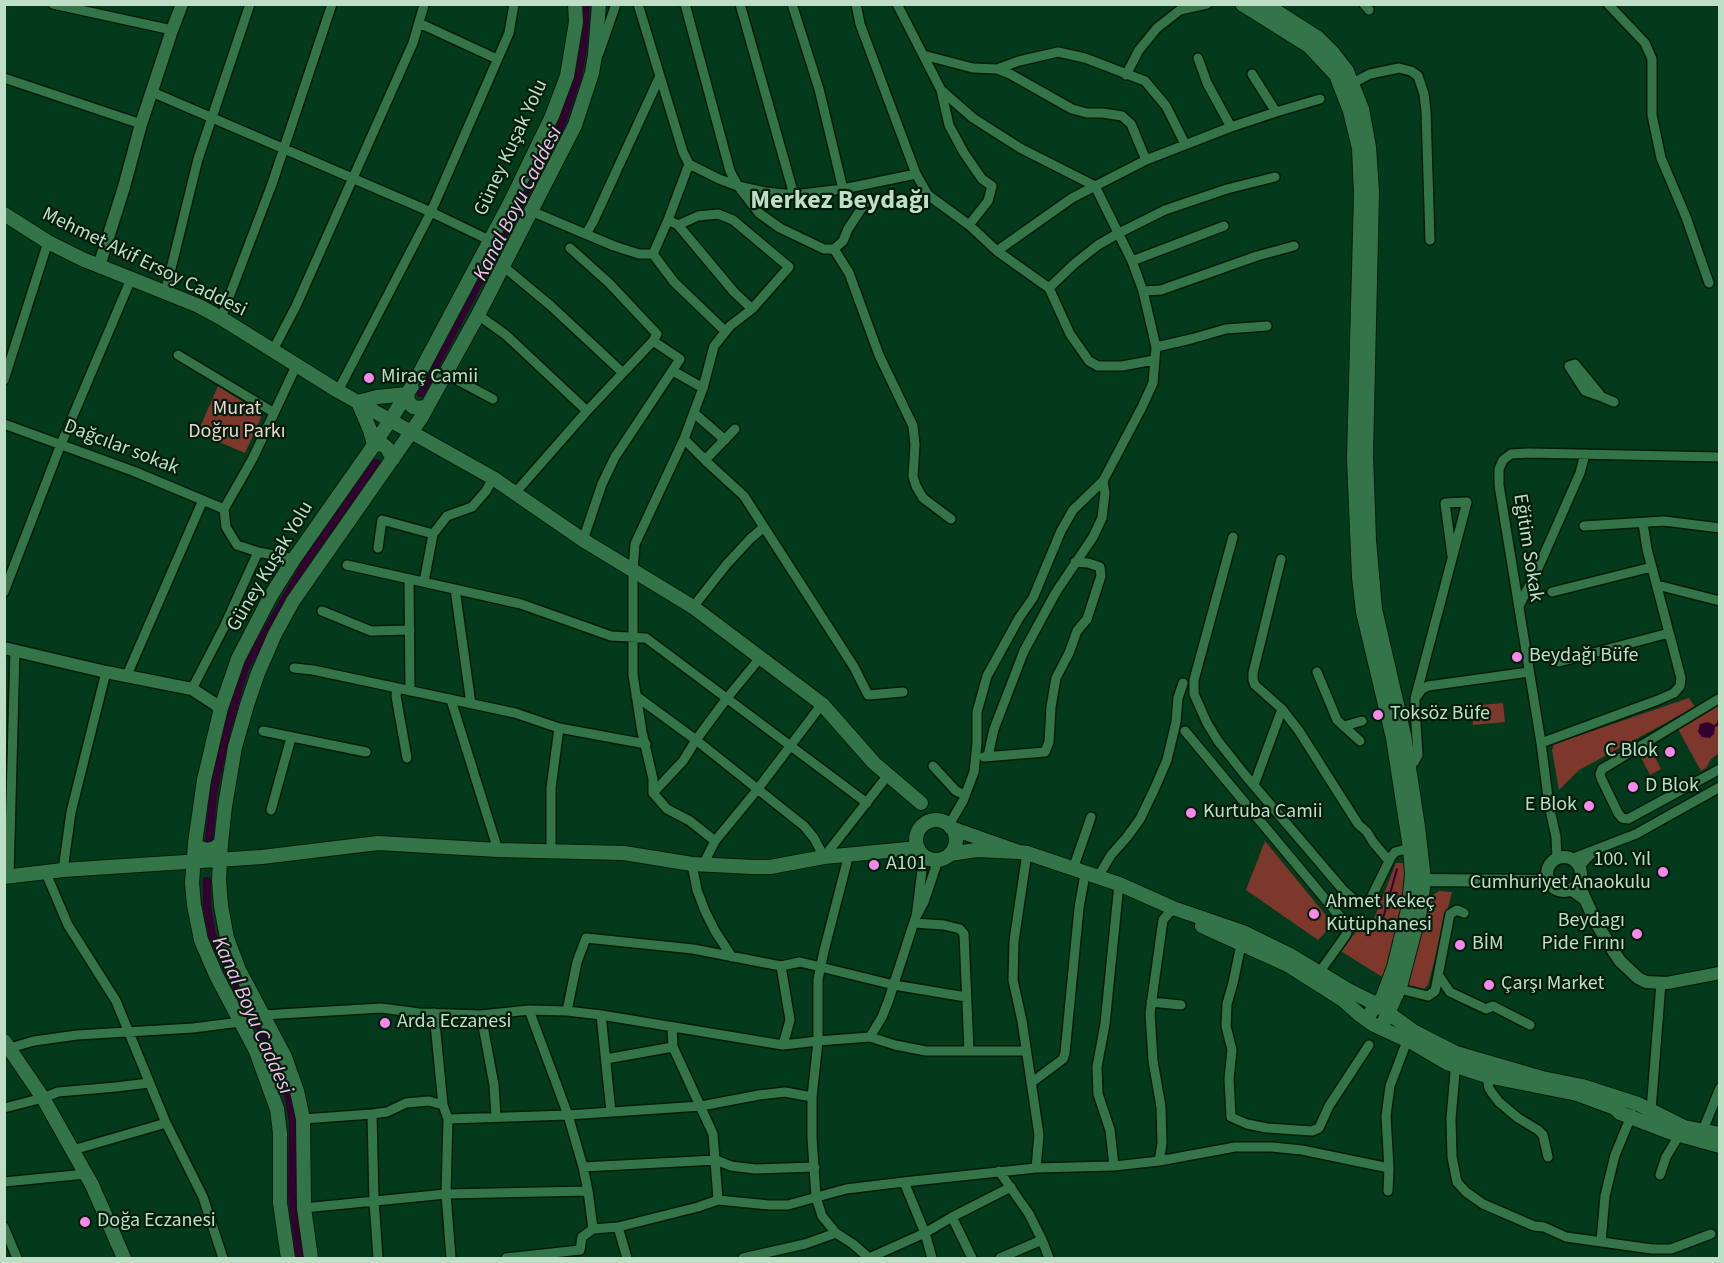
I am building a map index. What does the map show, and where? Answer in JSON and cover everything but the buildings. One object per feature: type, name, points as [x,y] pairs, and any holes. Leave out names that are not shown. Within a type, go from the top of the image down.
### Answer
[{"type":"main road","name":"Güney Kuşak Yolu","points":[[288,1258],[280,1203],[280,1133],[274,1097],[256,1051],[216,975],[201,940],[194,905],[192,883],[195,843],[204,780],[221,708],[238,659],[270,597],[390,421],[429,357],[552,116],[567,76],[576,22],[575,4]]},
{"type":"main road","name":"Güney Kuşak Yolu","points":[[311,1258],[304,1208],[303,1119],[297,1091],[285,1057],[239,970],[227,938],[221,906],[219,883],[221,843],[235,747],[246,705],[265,653],[293,601],[411,433],[446,374],[575,125],[592,73],[599,4]]},
{"type":"main road","points":[[1242,4],[1309,46],[1347,86],[1362,109],[1372,170],[1366,454],[1369,540],[1375,609],[1404,735],[1418,827],[1420,911],[1399,989],[1381,1028]]},
{"type":"main road","points":[[1265,4],[1280,8],[1318,38],[1333,52],[1347,71],[1350,111],[1359,148],[1362,194],[1354,459],[1359,577],[1363,612],[1393,738],[1410,848],[1418,880],[1394,967],[1382,999],[1367,1019]]},
{"type":"main road","name":"Mehmet Akif Ersoy Caddesi","points":[[4,214],[48,242],[99,266],[199,306],[221,318],[338,391],[493,478],[583,540],[693,607],[822,704],[874,763],[948,825]]},
{"type":"main road","points":[[393,459],[382,444],[374,445],[358,402],[377,397],[407,394],[408,402],[412,407],[427,406]]},
{"type":"main road","points":[[921,803],[923,825]]},
{"type":"main road","points":[[921,852],[917,835],[919,828],[930,821],[948,825],[1119,884],[1242,938],[1290,955],[1360,1015],[1442,1060],[1456,1060],[1577,1094],[1615,1108],[1630,1117],[1681,1131],[1719,1136]]},
{"type":"main road","points":[[944,857],[956,843],[956,837],[948,825]]},
{"type":"main road","points":[[195,843],[207,850],[221,843]]},
{"type":"main road","points":[[7,876],[45,871],[262,858],[378,843],[498,850],[624,853],[697,865],[733,867],[770,867],[824,856],[849,854],[921,852],[932,859],[976,850],[1023,852]]},
{"type":"main road","points":[[192,883],[198,876],[206,875],[213,877],[219,883]]},
{"type":"main road","points":[[1316,977],[1376,1004],[1456,1060]]},
{"type":"main road","points":[[7,1045],[43,1098],[73,1150],[92,1185],[124,1258]]},
{"type":"main road","points":[[1489,1070],[1582,1086],[1638,1104],[1651,1110],[1681,1131],[1703,1130],[1719,1136]]},
{"type":"street","points":[[53,4],[172,30]]},
{"type":"street","points":[[99,266],[124,188],[141,124],[183,4]]},
{"type":"street","points":[[165,292],[198,159],[250,4]]},
{"type":"street","points":[[221,318],[284,148],[332,4]]},
{"type":"street","points":[[338,391],[431,212],[510,33],[514,4]]},
{"type":"street","points":[[592,73],[616,4]]},
{"type":"street","points":[[638,4],[688,164],[653,254]]},
{"type":"street","points":[[685,4],[730,171],[738,186],[759,213],[780,228],[824,249],[834,249],[843,241],[848,229],[870,199]]},
{"type":"street","points":[[740,4],[794,195]]},
{"type":"street","points":[[792,4],[819,89],[843,189]]},
{"type":"street","points":[[856,4],[860,24],[916,174],[928,195],[969,225],[997,251],[1050,288],[1070,334],[1089,361],[1098,366],[1122,366],[1154,360]]},
{"type":"street","points":[[897,4],[941,90],[949,125],[964,153],[982,179],[992,186],[988,201],[969,225]]},
{"type":"street","points":[[1126,75],[1139,50],[1157,28],[1180,10],[1207,4]]},
{"type":"street","points":[[1608,4],[1645,43],[1652,59],[1652,115],[1661,158],[1686,217],[1709,283]]},
{"type":"street","points":[[273,350],[296,306],[413,43],[423,5]]},
{"type":"street","points":[[419,23],[497,59]]},
{"type":"street","points":[[923,55],[973,68],[997,69],[1019,61],[1058,52],[1085,58],[1145,81],[1166,106],[1185,144]]},
{"type":"street","points":[[1198,58],[1207,83],[1232,127]]},
{"type":"street","points":[[1347,86],[1370,74],[1399,68],[1411,71],[1418,76],[1424,94],[1426,111],[1430,240]]},
{"type":"street","points":[[997,69],[1072,109],[1087,113],[1122,116],[1131,124],[1146,160]]},
{"type":"street","points":[[1252,74],[1276,112]]},
{"type":"street","points":[[586,234],[660,76]]},
{"type":"street","points":[[4,78],[141,124]]},
{"type":"street","points":[[941,90],[973,118],[1020,148],[1095,186],[1132,261],[1143,291],[1156,346],[1153,383],[1103,481],[1073,510],[1061,531],[1033,598],[1019,618],[987,676],[977,712],[974,772],[965,795],[948,825]]},
{"type":"street","points":[[152,92],[354,178],[489,240]]},
{"type":"street","points":[[997,251],[1072,198],[1146,160],[1232,127],[1320,99]]},
{"type":"street","points":[[688,164],[738,186],[794,195],[843,189],[916,174]]},
{"type":"street","points":[[1050,288],[1090,251],[1119,233],[1165,210],[1227,189],[1275,177]]},
{"type":"street","points":[[531,211],[614,246],[639,254],[653,254]]},
{"type":"street","points":[[678,225],[698,216],[718,214],[733,220],[789,267],[752,309],[725,331],[714,346],[703,388],[684,439],[635,544],[632,637],[636,696],[653,779],[653,793],[667,809],[690,821],[715,841]]},
{"type":"street","points":[[668,220],[678,225],[734,292],[752,309]]},
{"type":"street","points":[[1132,261],[1224,226]]},
{"type":"street","points":[[4,380],[48,242]]},
{"type":"street","points":[[1143,291],[1161,290],[1257,256],[1294,246]]},
{"type":"street","points":[[515,493],[657,334],[609,283],[570,248]]},
{"type":"street","points":[[834,249],[849,273],[879,355],[913,426],[915,445],[913,476],[916,486],[924,498],[951,519]]},
{"type":"street","points":[[653,254],[674,282],[725,331]]},
{"type":"street","points":[[503,266],[551,306],[623,373]]},
{"type":"street","points":[[4,592],[61,444],[131,279]]},
{"type":"street","points":[[478,315],[506,335],[587,411]]},
{"type":"street","points":[[1156,346],[1226,329],[1267,326]]},
{"type":"street","points":[[583,540],[602,484],[615,457],[680,359],[653,341]]},
{"type":"street","points":[[178,355],[273,412]]},
{"type":"street","points":[[294,559],[237,545],[226,527],[224,509],[253,458],[297,364]]},
{"type":"street","points":[[673,371],[703,388]]},
{"type":"street","points":[[446,374],[493,399]]},
{"type":"street","points":[[1602,397],[1614,402]]},
{"type":"street","points":[[694,413],[725,440]]},
{"type":"street","name":"Dağcılar sokak","points":[[4,424],[133,471],[224,509]]},
{"type":"street","points":[[705,460],[735,429]]},
{"type":"street","points":[[684,439],[744,496],[854,667],[868,695],[903,692]]},
{"type":"street","name":"Eğitim Sokak","points":[[1568,860],[1556,837],[1549,805],[1499,485],[1499,469],[1503,460],[1511,454],[1719,457]]},
{"type":"street","points":[[1518,607],[1539,566],[1580,473],[1585,454]]},
{"type":"street","points":[[424,582],[433,534],[447,516],[472,507],[486,491],[493,478]]},
{"type":"street","points":[[988,756],[998,718],[1024,651],[1056,592],[1093,537],[1102,518],[1105,493],[1103,481]]},
{"type":"street","points":[[127,675],[203,500]]},
{"type":"street","points":[[1408,766],[1418,755],[1419,746],[1415,699],[1467,502],[1445,503],[1452,556]]},
{"type":"street","points":[[378,548],[382,520],[433,534]]},
{"type":"street","points":[[1584,526],[1664,522],[1719,528]]},
{"type":"street","points":[[1541,743],[1658,700],[1674,693],[1680,686],[1681,678],[1643,523]]},
{"type":"street","points":[[693,607],[726,565],[764,527]]},
{"type":"street","points":[[1233,537],[1194,686],[1198,704],[1218,741],[1344,891],[1357,902],[1365,903],[1371,898],[1395,852],[1410,848]]},
{"type":"street","points":[[192,689],[224,627],[258,552]]},
{"type":"street","points":[[1281,559],[1252,677],[1255,685],[1282,709],[1299,731],[1358,824],[1389,861]]},
{"type":"street","points":[[975,757],[1046,752],[1056,678],[1077,632],[1087,618],[1101,576],[1100,567],[1075,562]]},
{"type":"street","points":[[347,565],[521,604],[610,636],[646,638],[867,803]]},
{"type":"street","points":[[1552,592],[1652,567]]},
{"type":"street","points":[[409,579],[410,691]]},
{"type":"street","points":[[1657,585],[1719,602]]},
{"type":"street","points":[[455,589],[471,704]]},
{"type":"street","points":[[322,611],[371,631],[410,630]]},
{"type":"street","points":[[1559,662],[1669,633]]},
{"type":"street","points":[[7,876],[10,649],[106,672],[192,689],[221,708]]},
{"type":"street","points":[[653,793],[683,761],[727,698],[760,658]]},
{"type":"street","points":[[294,668],[313,670],[515,713],[559,728],[646,744]]},
{"type":"street","points":[[63,870],[71,812],[106,672]]},
{"type":"street","points":[[1317,672],[1337,720],[1360,741]]},
{"type":"street","points":[[1415,699],[1418,693],[1428,686],[1529,672]]},
{"type":"street","points":[[1085,873],[1111,855],[1140,819],[1167,759],[1176,722],[1178,698],[1183,684]]},
{"type":"street","points":[[398,689],[396,696],[407,758]]},
{"type":"street","points":[[636,696],[696,740],[804,826],[824,856],[888,775]]},
{"type":"street","points":[[1719,698],[1602,769],[1600,774],[1618,813],[1622,818],[1628,819],[1719,769]]},
{"type":"street","points":[[450,700],[498,850]]},
{"type":"street","points":[[732,957],[715,931],[697,890],[697,865],[822,704]]},
{"type":"street","points":[[1254,785],[1282,709]]},
{"type":"street","points":[[1344,726],[1362,721]]},
{"type":"street","points":[[551,851],[551,788],[559,728]]},
{"type":"street","points":[[263,731],[366,752]]},
{"type":"street","points":[[1185,731],[1346,924],[1348,929],[1346,935],[1316,977]]},
{"type":"street","points":[[271,810],[291,738]]},
{"type":"street","points":[[933,766],[956,790],[965,795]]},
{"type":"street","points":[[1568,860],[1581,875],[1574,886],[1560,890],[1555,888],[1548,875],[1553,862],[1568,860],[1636,834],[1719,788]]},
{"type":"street","points":[[1031,1083],[1063,1059],[1065,1053],[1079,908],[1091,817]]},
{"type":"street","points":[[915,920],[921,852]]},
{"type":"street","points":[[1023,852],[1014,941],[1013,980],[1039,1135],[1036,1168]]},
{"type":"street","points":[[849,854],[818,979],[818,1041],[812,1097],[812,1138],[816,1197],[822,1216],[836,1233],[869,1258],[925,1233],[1011,1187]]},
{"type":"street","points":[[870,1037],[882,1017],[915,920],[944,857]]},
{"type":"street","points":[[45,871],[68,925],[116,1001],[166,1123],[203,1197],[223,1258]]},
{"type":"street","points":[[1418,880],[1524,880],[1548,875]]},
{"type":"street","points":[[1114,1166],[1110,1130],[1098,1094],[1097,1067],[1105,1024],[1119,884]]},
{"type":"street","points":[[1574,886],[1587,902],[1595,921],[1620,961],[1630,972],[1647,982],[1661,983],[1719,973]]},
{"type":"street","points":[[1159,1161],[1162,1144],[1161,1107],[1153,1061],[1150,1013],[1162,920],[1173,908]]},
{"type":"street","points":[[1399,989],[1428,996],[1435,992],[1450,914],[1457,910],[1464,913]]},
{"type":"street","points":[[915,920],[960,929],[964,934],[969,1051]]},
{"type":"street","points":[[567,1011],[577,962],[586,938],[693,949],[781,966],[800,962],[894,985],[966,997]]},
{"type":"street","points":[[1242,938],[1227,1004],[1226,1026],[1232,1050],[1228,1079],[1231,1117],[1247,1124],[1267,1128],[1312,1131],[1319,1128],[1329,1106],[1369,1045]]},
{"type":"street","points":[[781,966],[790,1020],[783,1045]]},
{"type":"street","points":[[1438,976],[1450,992],[1486,1009],[1493,1006],[1530,1025]]},
{"type":"street","points":[[1651,1110],[1661,983]]},
{"type":"street","points":[[1151,1002],[1181,1005]]},
{"type":"street","points":[[263,1015],[381,1008],[419,1013],[481,1015],[529,1010],[567,1011],[783,1045],[870,1037],[926,1051],[1026,1052]]},
{"type":"street","points":[[529,1010],[568,1115],[583,1167],[593,1229]]},
{"type":"street","points":[[434,1013],[443,1105],[448,1119],[446,1194],[451,1258]]},
{"type":"street","points":[[481,1015],[494,1085],[496,1118]]},
{"type":"street","points":[[602,1015],[612,1112]]},
{"type":"street","points":[[7,1045],[77,1035],[193,1028],[240,1022]]},
{"type":"street","points":[[672,1027],[674,1047],[713,1134],[718,1200]]},
{"type":"street","points":[[1388,1191],[1386,1116],[1390,1086],[1407,1041]]},
{"type":"street","points":[[606,1059],[674,1047]]},
{"type":"street","points":[[1456,1060],[1451,1119],[1452,1157],[1458,1182],[1466,1192],[1483,1204],[1566,1237],[1601,1242],[1665,1250],[1711,1234]]},
{"type":"street","points":[[1489,1070],[1489,1088],[1499,1102],[1543,1135],[1548,1157]]},
{"type":"street","points":[[4,1108],[58,1092],[149,1083]]},
{"type":"street","points":[[1703,1130],[1719,1088]]},
{"type":"street","points":[[448,1119],[568,1115],[700,1106],[784,1092],[812,1097]]},
{"type":"street","points":[[303,1119],[387,1112],[406,1103],[429,1101],[443,1105]]},
{"type":"street","points":[[1601,1242],[1608,1185],[1615,1155],[1630,1117],[1638,1104]]},
{"type":"street","points":[[372,1114],[378,1258]]},
{"type":"street","points":[[73,1150],[166,1123]]},
{"type":"street","points":[[1660,1175],[1666,1157],[1681,1131]]},
{"type":"street","points":[[506,1258],[580,1250],[582,1237],[593,1229],[618,1227],[718,1200],[769,1205],[788,1204],[846,1189],[999,1171],[1114,1166],[1159,1161],[1235,1147],[1302,1150],[1389,1168]]},
{"type":"street","points":[[583,1167],[716,1160],[731,1166],[755,1168],[815,1167]]},
{"type":"street","points":[[999,1171],[1029,1214],[1049,1258]]},
{"type":"street","points":[[4,1182],[86,1174]]},
{"type":"street","points":[[904,1182],[925,1233],[932,1258]]},
{"type":"street","points":[[304,1208],[446,1194],[588,1191]]},
{"type":"street","points":[[952,1217],[972,1258]]},
{"type":"street","points":[[4,1227],[17,1258]]},
{"type":"street","points":[[618,1227],[627,1258]]},
{"type":"street","points":[[743,1258],[805,1244],[836,1233]]},
{"type":"street","points":[[1000,1258],[1042,1240]]},
{"type":"green space","name":"Murat Doğru Parkı","points":[[218,386],[261,413],[261,418],[245,453],[217,441],[219,433],[200,427]]},
{"type":"green space","points":[[1689,698],[1695,707],[1579,770],[1559,790],[1552,750],[1554,744]]},
{"type":"green space","points":[[1503,703],[1505,722],[1473,725],[1471,706]]},
{"type":"green space","points":[[1719,705],[1719,753],[1701,771],[1678,729]]},
{"type":"green space","points":[[1649,745],[1661,769],[1650,775],[1638,752]]},
{"type":"green space","points":[[1265,841],[1333,924],[1318,940],[1246,890]]},
{"type":"green space","points":[[1396,863],[1405,863],[1404,893],[1400,928],[1384,978],[1339,950],[1366,922],[1371,926]]},
{"type":"green space","points":[[1439,891],[1452,892],[1428,985],[1424,989],[1405,984],[1427,899]]},
{"type":"shaded area","points":[[1719,715],[1719,727],[1715,727],[1714,734],[1710,738],[1702,737],[1698,732],[1700,724],[1708,722],[1714,725]]},
{"type":"waterway","name":"Kanal Boyu Caddesi","points":[[421,393],[560,128],[578,76],[583,48],[586,4]]},
{"type":"waterway","name":"Kanal Boyu Caddesi","points":[[209,842],[213,795],[226,733],[245,668],[311,554],[376,463]]},
{"type":"waterway","points":[[1380,929],[1397,869]]},
{"type":"waterway","name":"Kanal Boyu Caddesi","points":[[207,881],[207,906],[212,935],[244,1003],[273,1054],[288,1094],[293,1122],[292,1195],[300,1258]]},
{"type":"place","name":"Miraç Camii","points":[[369,378]]},
{"type":"place","name":"Beydağı Büfe","points":[[1517,657]]},
{"type":"place","name":"Toksöz Büfe","points":[[1378,715]]},
{"type":"place","name":"C Blok","points":[[1670,752]]},
{"type":"place","name":"D Blok","points":[[1633,787]]},
{"type":"place","name":"E Blok","points":[[1589,806]]},
{"type":"place","name":"Kurtuba Camii","points":[[1191,813]]},
{"type":"place","name":"A101","points":[[874,865]]},
{"type":"place","name":"100. Yıl Cumhuriyet Anaokulu","points":[[1663,872]]},
{"type":"place","name":"Ahmet Kekeç Kütüphanesi","points":[[1314,914]]},
{"type":"place","name":"Beydagı Pide Fırını","points":[[1637,934]]},
{"type":"place","name":"BİM","points":[[1460,945]]},
{"type":"place","name":"Çarşı Market","points":[[1489,985]]},
{"type":"place","name":"Arda Eczanesi","points":[[385,1023]]},
{"type":"place","name":"Doğa Eczanesi","points":[[85,1222]]},
{"type":"district","name":"Merkez Beydağı","points":[[840,202]]}]
